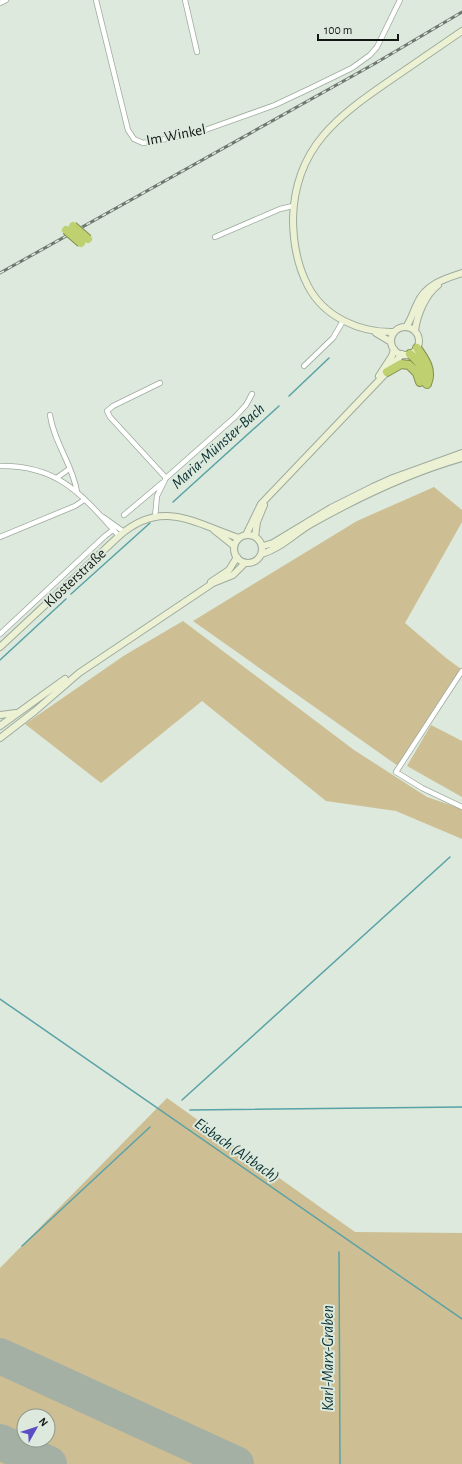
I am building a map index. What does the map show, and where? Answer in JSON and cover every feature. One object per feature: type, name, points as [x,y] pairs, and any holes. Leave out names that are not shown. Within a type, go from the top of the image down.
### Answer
[{"type":"highway","points":[[69,228],[84,241]]},
{"type":"highway","points":[[387,372],[401,364],[409,364],[423,383],[422,370],[418,361],[409,352]]},
{"type":"main road","points":[[415,331],[406,327],[398,329],[394,332],[385,332],[367,328],[343,321],[330,314],[320,304],[304,278],[295,250],[293,206],[298,184],[306,162],[318,142],[336,120],[366,96],[462,31]]},
{"type":"main road","points":[[406,327],[411,320],[418,301],[424,292],[443,279],[462,273]]},
{"type":"main road","points":[[246,535],[257,510],[269,496],[371,387],[409,352],[419,339],[415,331],[416,323],[428,294],[450,276]]},
{"type":"main road","points":[[367,328],[391,342],[394,349],[392,356],[371,387]]},
{"type":"main road","points":[[391,342],[394,332]]},
{"type":"main road","points":[[394,349],[409,352]]},
{"type":"main road","points":[[262,546],[273,543],[318,515],[373,487],[393,478],[462,453]]},
{"type":"main road","points":[[236,557],[245,563],[254,562],[262,554],[275,549],[301,530],[348,504],[396,481],[462,458]]},
{"type":"main road","points":[[262,554],[262,546],[255,536],[260,515],[269,496]]},
{"type":"main road","name":"Klosterstraße","points":[[0,647],[121,534],[136,524],[155,517],[180,517],[206,524],[239,538]]},
{"type":"main road","name":"Klosterstraße","points":[[206,524],[234,546]]},
{"type":"main road","points":[[0,726],[229,570],[236,557],[234,546],[239,538],[246,535],[255,536]]},
{"type":"main road","points":[[0,738],[35,711],[78,673],[213,583],[237,572],[245,563]]},
{"type":"main road","points":[[0,715],[21,711]]},
{"type":"street","points":[[0,3],[6,0]]},
{"type":"street","name":"Im Winkel","points":[[96,0],[128,130],[134,139],[140,142],[203,132],[294,96],[352,68],[365,59],[377,47],[400,0]]},
{"type":"street","points":[[185,0],[197,52]]},
{"type":"street","points":[[215,237],[280,209],[293,206]]},
{"type":"street","points":[[304,366],[332,338],[343,321]]},
{"type":"street","points":[[160,383],[113,406],[108,411],[110,417],[166,478]]},
{"type":"street","points":[[124,515],[162,483],[235,416],[246,405],[252,394]]},
{"type":"street","points":[[50,416],[52,431],[69,469],[77,492]]},
{"type":"street","points":[[0,466],[27,467],[58,477],[77,492],[121,534]]},
{"type":"street","points":[[58,477],[69,469]]},
{"type":"street","points":[[155,517],[157,498],[162,483]]},
{"type":"street","points":[[0,537],[75,506],[84,500]]},
{"type":"street","points":[[99,514],[113,530],[121,534]]},
{"type":"street","points":[[0,634],[113,530]]},
{"type":"street","points":[[462,671],[396,772],[422,788],[462,807]]},
{"type":"shaded area","points":[[434,487],[462,510],[462,522],[405,623],[461,669],[398,766],[193,621],[357,521]]},
{"type":"shaded area","points":[[183,621],[354,750],[427,797],[462,809],[462,839],[396,811],[326,801],[202,701],[101,783],[25,724],[125,655]]},
{"type":"shaded area","points":[[431,725],[462,741],[462,797],[407,766]]},
{"type":"shaded area","points":[[167,1098],[355,1232],[462,1233],[462,1464],[0,1464],[0,1268]]},
{"type":"waterway","name":"Maria-Münster-Bach","points":[[289,396],[329,358]]},
{"type":"waterway","name":"Maria-Münster-Bach","points":[[173,502],[279,406]]},
{"type":"waterway","name":"Maria-Münster-Bach","points":[[71,594],[150,523]]},
{"type":"waterway","name":"Maria-Münster-Bach","points":[[0,660],[66,599]]},
{"type":"waterway","points":[[182,1100],[450,857]]},
{"type":"waterway","name":"Eisbach (Altbach)","points":[[0,999],[462,1319]]},
{"type":"waterway","points":[[190,1110],[462,1107]]},
{"type":"waterway","points":[[22,1246],[150,1127]]},
{"type":"waterway","name":"Karl-Marx-Graben","points":[[339,1252],[340,1464]]},
{"type":"runway","points":[[0,1356],[236,1464]]},
{"type":"runway","points":[[0,1442],[49,1464]]},
{"type":"railway","points":[[0,273],[374,64],[462,12]]}]
